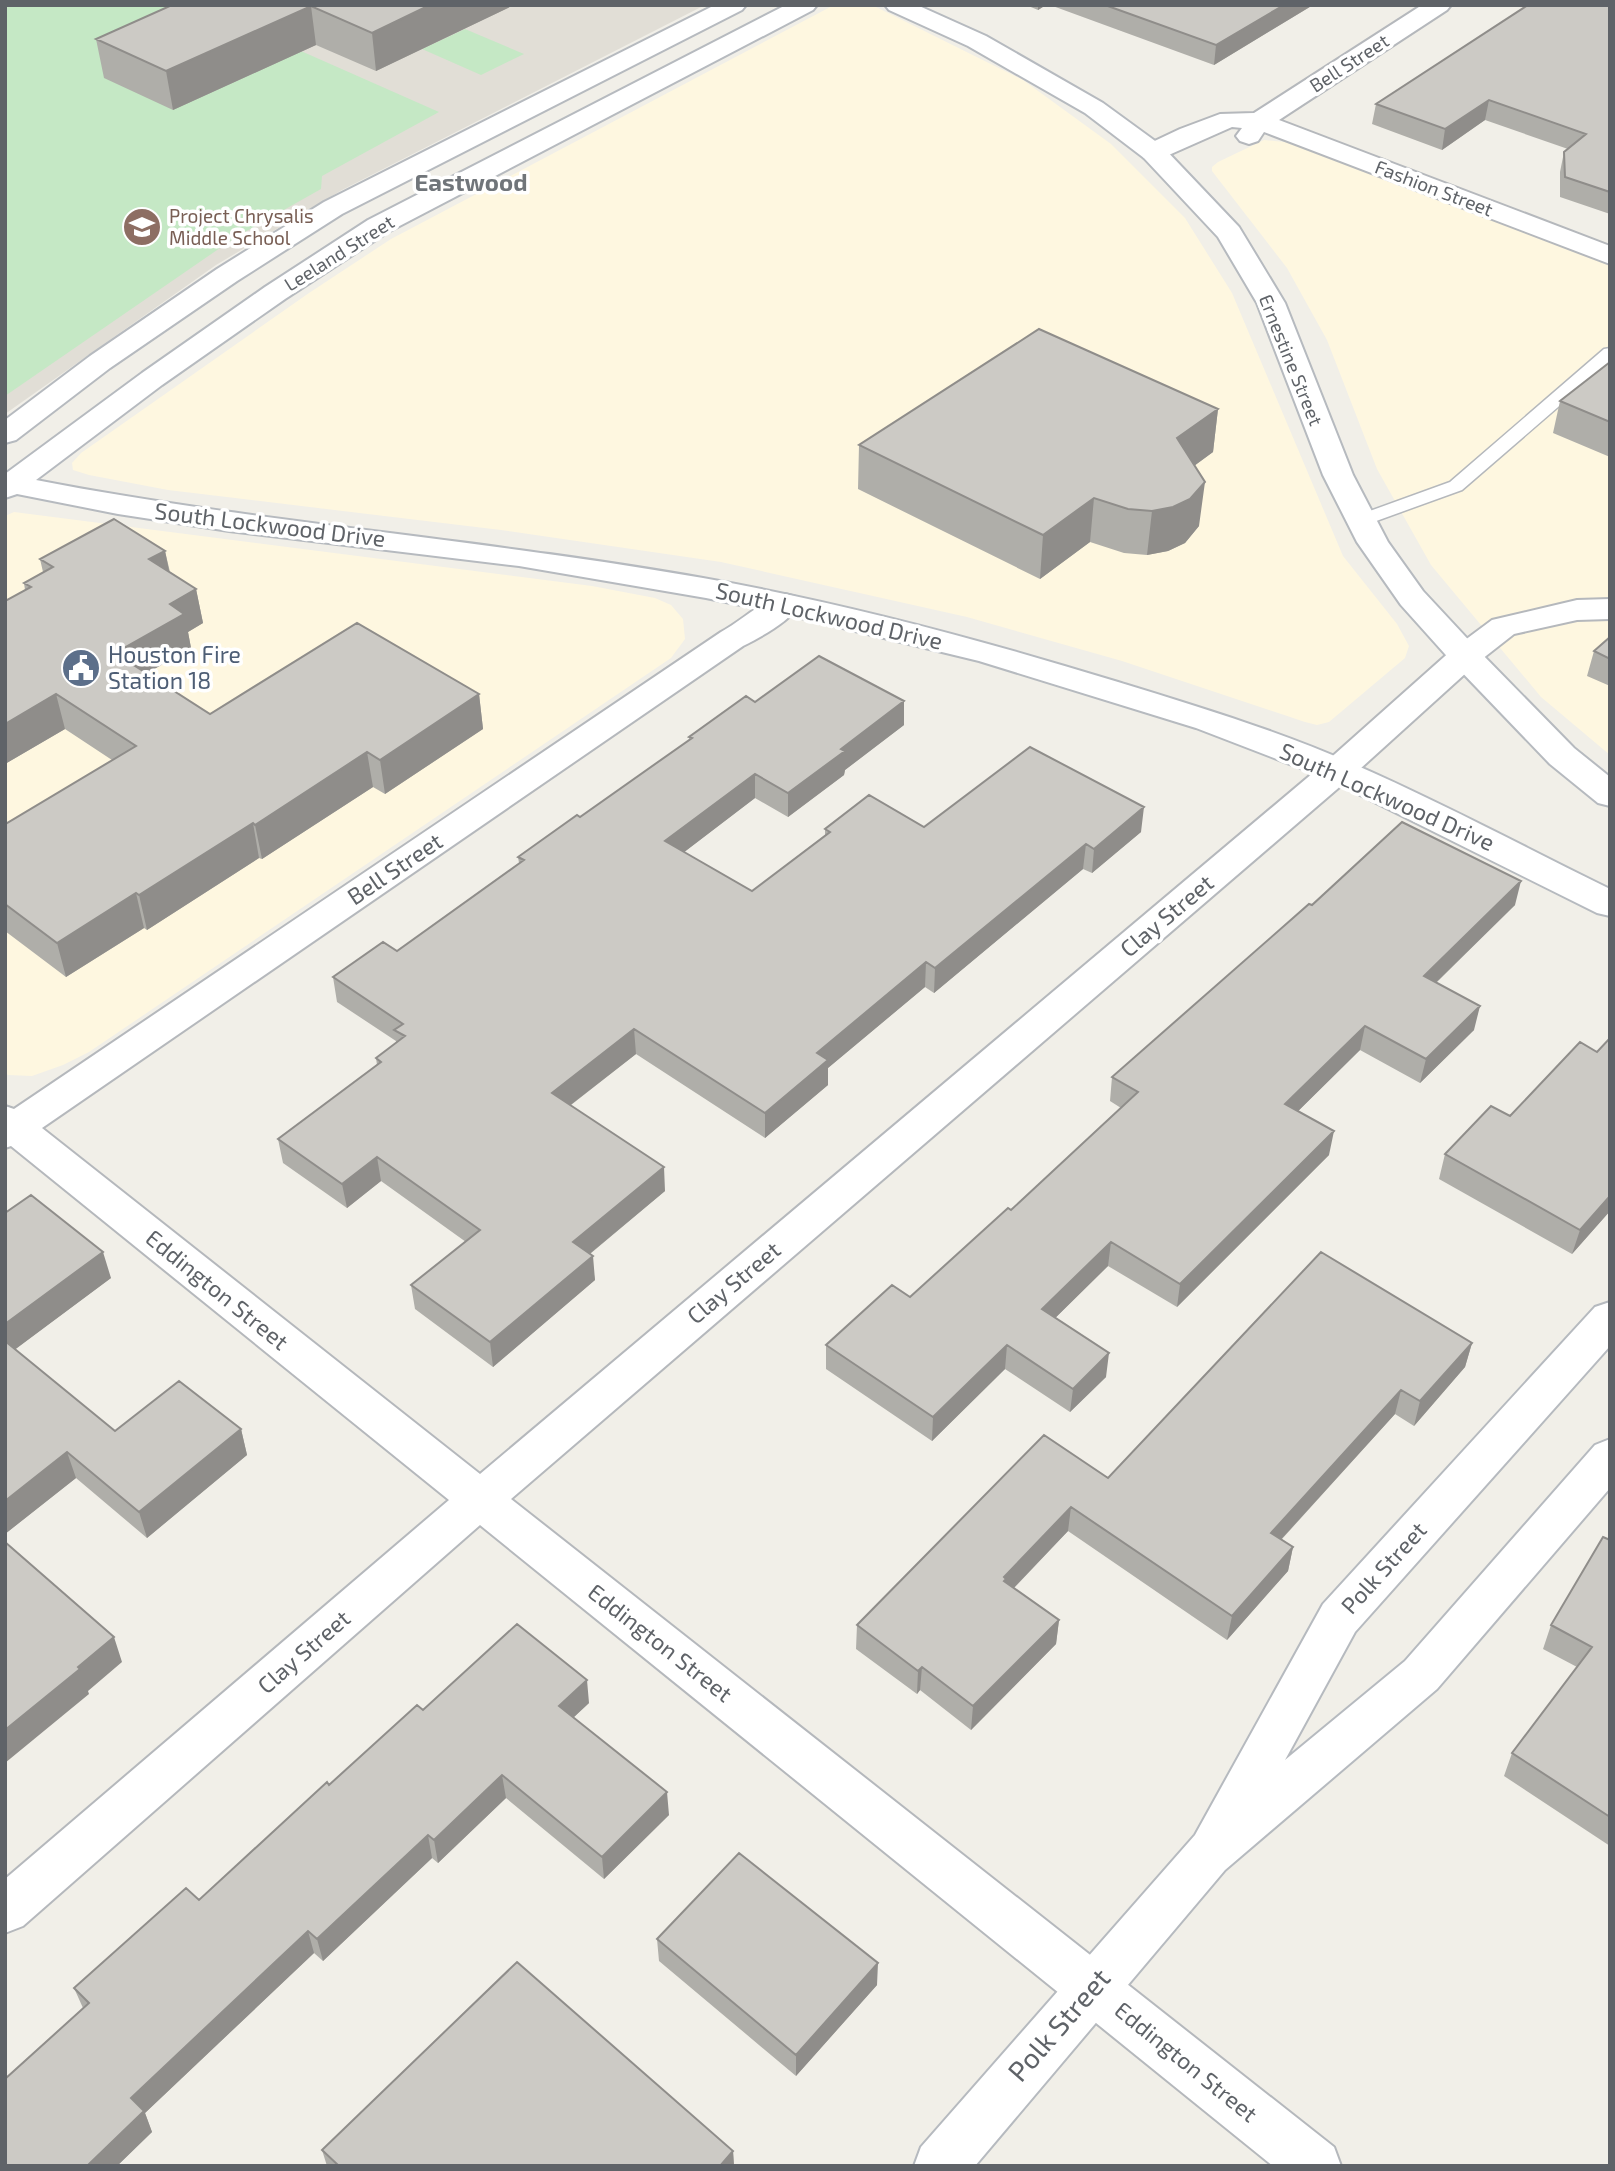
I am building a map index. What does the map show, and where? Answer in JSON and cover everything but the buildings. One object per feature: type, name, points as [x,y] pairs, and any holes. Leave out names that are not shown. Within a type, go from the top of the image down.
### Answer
[{"type":"main road","name":"Leeland Street","points":[[5,434],[100,362],[227,275],[334,208],[734,5]]},
{"type":"main road","name":"Leeland Street","points":[[7,486],[152,379],[275,293],[378,226],[805,5]]},
{"type":"main road","name":"Ernestine Street","points":[[897,5],[977,41],[1094,108],[1153,152],[1229,233],[1271,303],[1338,475],[1373,542],[1412,598],[1465,656],[1562,756],[1610,795]]},
{"type":"main road","name":"Bell Street","points":[[1153,152],[1208,151],[1250,135],[1259,121],[1439,5]]},
{"type":"main road","name":"Fashion Street","points":[[1259,121],[1610,256]]},
{"type":"main road","points":[[415,167],[455,187]]},
{"type":"main road","name":"South Lockwood Drive","points":[[7,486],[229,522],[519,557],[785,604],[989,653],[1208,721],[1338,770],[1610,904]]},
{"type":"main road","name":"Bell Street","points":[[8,1127],[785,604]]},
{"type":"main road","name":"Clay Street","points":[[5,1910],[479,1500],[1338,770],[1465,656],[1503,626],[1577,610],[1610,609]]},
{"type":"main road","name":"Eddington Street","points":[[8,1127],[1315,2166]]},
{"type":"main road","name":"Polk Street","points":[[1208,1854],[1339,1618],[1610,1318]]},
{"type":"main road","name":"Polk Street","points":[[940,2166],[1208,1854],[1421,1675],[1610,1457]]},
{"type":"lane","points":[[1362,520],[1456,486],[1610,353]]},
{"type":"shaded area","name":"Project Chrysalis Middle School","points":[[5,5],[705,5],[342,190],[216,265],[5,414]]},
{"type":"shaded area","points":[[834,5],[872,5],[1023,80],[1111,144],[1185,218],[1232,293],[1343,556],[1397,624],[1409,646],[1405,658],[1329,722],[1317,725],[1305,722],[1122,661],[967,617],[721,562],[501,530],[168,490],[73,470],[72,463],[81,453],[309,293],[391,239]]},
{"type":"shaded area","points":[[1264,140],[1294,143],[1610,264],[1610,755],[1541,697],[1431,565],[1377,469],[1327,340],[1287,268],[1212,171],[1212,167],[1218,162]]},
{"type":"shaded area","points":[[14,512],[592,586],[655,598],[671,605],[683,619],[685,639],[671,658],[89,1052],[32,1076],[8,1075],[5,1072],[5,516]]},
{"type":"green space","name":"Project Chrysalis Middle School","points":[[5,5],[197,5],[439,112],[322,176],[321,189],[236,237],[5,396]]},
{"type":"green space","points":[[465,29],[524,54],[481,75],[422,49]]},
{"type":"place","name":"Project Chrysalis Middle School","points":[[142,227]]},
{"type":"place","name":"Houston Fire Station 18","points":[[81,668]]},
{"type":"district","name":"Eastwood","points":[[471,183]]}]
